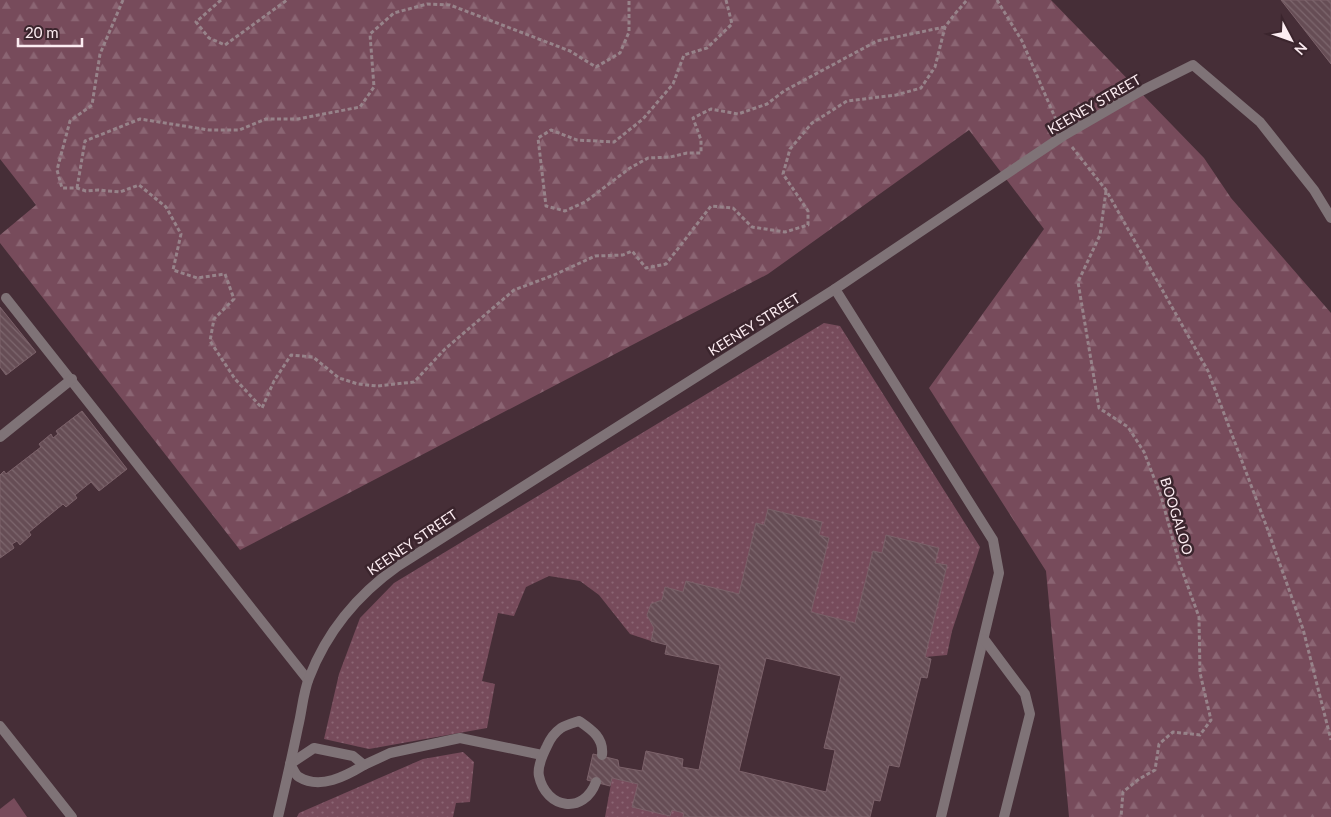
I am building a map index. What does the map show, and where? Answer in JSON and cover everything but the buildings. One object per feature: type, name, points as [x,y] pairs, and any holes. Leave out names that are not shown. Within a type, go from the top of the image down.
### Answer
[{"type":"street","name":"KEENEY STREET","points":[[278,817],[308,680],[330,634],[345,613],[378,580],[836,289],[1063,136],[1139,92],[1193,65],[1260,122],[1314,190],[1331,218]]},
{"type":"street","points":[[836,289],[993,540],[1000,573],[941,817]]},
{"type":"street","points":[[6,298],[308,680]]},
{"type":"street","points":[[0,437],[72,380]]},
{"type":"street","points":[[984,639],[1025,694],[1030,714],[1004,817]]},
{"type":"street","points":[[596,782],[592,792],[582,801],[571,805],[557,803],[546,792],[539,775],[542,755],[551,738],[562,728],[579,721],[596,733],[603,747],[602,755]]},
{"type":"street","points":[[0,726],[72,817]]},
{"type":"street","points":[[364,765],[353,756],[314,748],[290,764],[298,776],[315,783],[343,778],[364,765],[390,753],[460,738],[542,755]]},
{"type":"path","points":[[123,0],[100,54],[92,105],[70,121],[58,170],[62,188],[120,192],[139,185],[166,207],[181,234],[173,270],[197,278],[225,274],[234,299],[214,319],[210,342],[235,379],[262,408],[274,382],[291,355],[313,357],[339,378],[358,384],[377,386],[414,382],[445,349],[514,290],[554,275],[595,256],[623,255],[632,251],[646,268],[666,264],[711,206],[733,208],[752,227],[785,232],[808,225],[808,211],[783,174],[790,149],[812,123],[847,101],[896,95],[921,88],[935,67],[945,27],[967,0]]},
{"type":"path","points":[[222,0],[196,22],[209,38],[225,45],[287,0]]},
{"type":"path","points":[[77,188],[85,141],[140,119],[209,130],[240,130],[266,119],[298,119],[360,108],[374,87],[370,34],[394,12],[427,4],[450,5],[570,51],[596,67],[620,53],[629,32],[629,0]]},
{"type":"path","points":[[726,0],[732,24],[707,48],[684,55],[673,84],[643,119],[614,142],[577,140],[551,130],[538,138],[546,206],[565,211],[585,202],[630,168],[648,158],[701,153],[701,140],[693,118],[711,109],[738,114],[767,104],[784,91],[877,41],[945,27]]},
{"type":"path","points":[[997,0],[1022,41],[1063,136],[1106,190],[1208,371],[1303,629],[1331,740]]},
{"type":"path","name":"BOOGALOO","points":[[1106,190],[1100,235],[1078,282],[1099,408],[1128,427],[1144,452],[1161,496],[1179,562],[1199,617],[1200,673],[1211,720],[1200,735],[1173,732],[1158,744],[1155,770],[1139,779],[1123,792],[1121,817]]},
{"type":"green space","points":[[0,0],[1051,0],[1204,158],[1231,198],[1331,313],[1331,817],[1069,817],[1046,571],[929,388],[1044,229],[969,130],[768,274],[240,550],[0,243],[0,235],[36,205],[0,159]]},
{"type":"green space","points":[[824,323],[840,326],[980,547],[952,631],[947,655],[925,657],[947,566],[935,563],[938,548],[886,536],[882,553],[873,551],[855,623],[811,612],[829,538],[819,535],[822,523],[768,509],[764,525],[756,523],[739,594],[683,592],[665,587],[662,600],[651,604],[647,615],[654,628],[651,641],[630,634],[599,595],[580,581],[549,576],[526,587],[514,616],[498,613],[482,681],[495,684],[487,728],[369,749],[324,739],[339,674],[360,618],[394,583]]},
{"type":"green space","points":[[463,752],[474,762],[470,802],[456,803],[453,817],[297,817],[299,813],[423,759]]},
{"type":"green space","points":[[612,778],[638,784],[633,807],[670,816],[672,810],[684,813],[683,817],[605,817]]},
{"type":"green space","points":[[14,798],[27,817],[0,817],[0,809]]}]
